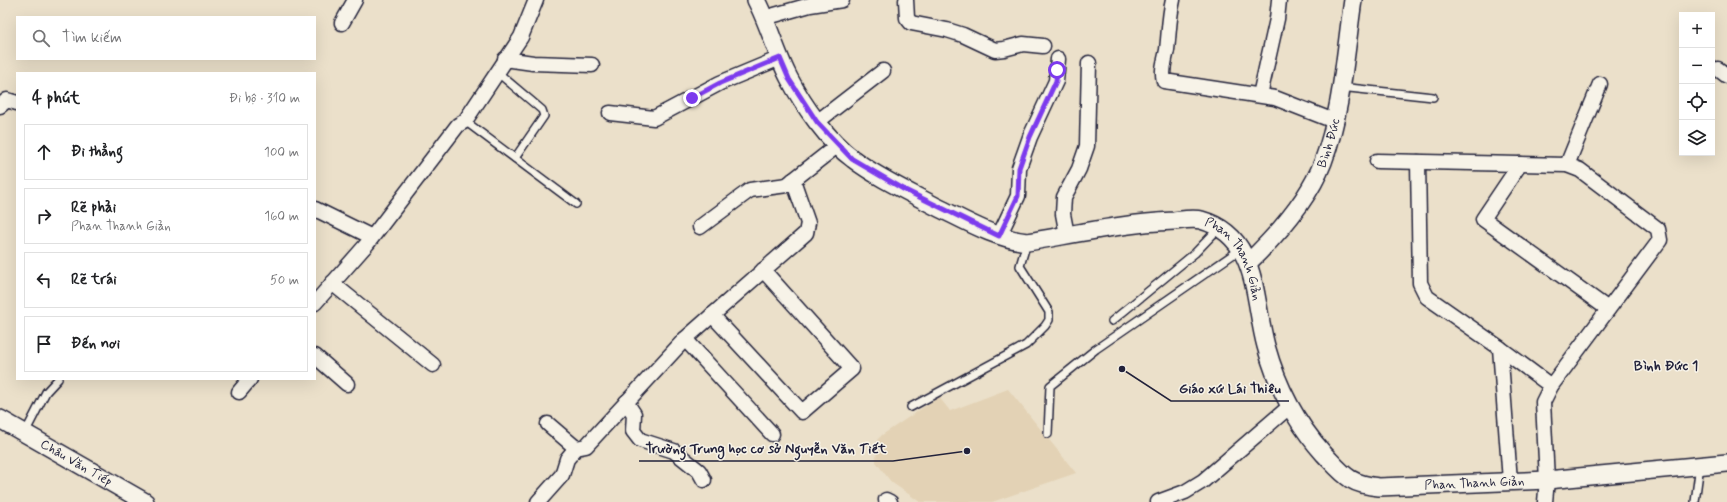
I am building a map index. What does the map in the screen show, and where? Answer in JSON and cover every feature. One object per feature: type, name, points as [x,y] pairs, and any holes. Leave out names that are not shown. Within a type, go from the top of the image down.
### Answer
[{"type":"street","points":[[342,23],[355,0]]},
{"type":"street","points":[[316,302],[372,237],[458,125],[464,121],[521,37],[536,0]]},
{"type":"street","name":"Phan Thanh Giản","points":[[756,0],[789,79],[817,122],[852,159],[905,190],[1008,240],[1027,242],[1149,222],[1200,220],[1219,227],[1245,255],[1266,346],[1289,407],[1309,438],[1346,477],[1361,485],[1379,487],[1547,480],[1727,463]]},
{"type":"street","points":[[764,18],[810,5],[842,0]]},
{"type":"street","points":[[906,0],[907,18],[911,23],[927,25],[963,34],[995,50],[1022,44],[1043,46]]},
{"type":"street","points":[[1173,0],[1169,19],[1167,50],[1162,72],[1164,81],[1275,98],[1334,121]]},
{"type":"street","points":[[1260,95],[1277,19],[1279,0]]},
{"type":"street","name":"Bình Đức","points":[[1245,255],[1276,236],[1301,203],[1322,164],[1334,121],[1353,0]]},
{"type":"street","points":[[610,113],[654,118],[720,83],[780,58]]},
{"type":"street","points":[[505,59],[533,63],[592,65]]},
{"type":"street","points":[[999,236],[1018,196],[1019,168],[1030,137],[1056,81],[1058,59]]},
{"type":"street","points":[[1067,235],[1063,214],[1064,198],[1079,169],[1087,146],[1089,63]]},
{"type":"street","points":[[817,122],[882,71]]},
{"type":"street","points":[[1566,165],[1600,84]]},
{"type":"street","points":[[0,106],[7,100],[16,103]]},
{"type":"street","points":[[700,227],[750,190],[787,185],[838,145]]},
{"type":"street","points":[[1377,161],[1566,165],[1580,170],[1658,229],[1660,240],[1551,386],[1543,402],[1547,480],[1545,502]]},
{"type":"street","points":[[1418,162],[1420,283],[1427,297],[1551,386]]},
{"type":"street","points":[[1520,164],[1483,219],[1608,309]]},
{"type":"street","points":[[538,502],[562,475],[567,459],[576,448],[586,446],[685,339],[806,233],[808,223],[793,180]]},
{"type":"street","points":[[316,209],[372,237]]},
{"type":"street","points":[[712,315],[802,412],[852,369],[763,270]]},
{"type":"street","points":[[332,283],[433,365]]},
{"type":"street","points":[[685,339],[772,434]]},
{"type":"street","points":[[1500,348],[1510,481]]},
{"type":"street","points":[[316,357],[347,384]]},
{"type":"street","points":[[239,392],[249,380]]},
{"type":"street","points":[[626,402],[634,414],[633,431],[640,440],[674,451],[699,471],[704,480]]},
{"type":"street","points":[[1158,502],[1186,492],[1203,481],[1289,407]]},
{"type":"street","name":"Châu Văn Tiếp","points":[[4,421],[145,502]]},
{"type":"street","points":[[548,424],[576,448]]},
{"type":"lane","points":[[496,72],[542,110],[544,116],[515,158]]},
{"type":"lane","points":[[1340,87],[1433,97]]},
{"type":"lane","points":[[464,121],[576,204]]},
{"type":"lane","points":[[1112,321],[1195,253],[1219,227]]},
{"type":"lane","points":[[911,407],[1026,345],[1045,326],[1049,320],[1049,312],[1020,266],[1027,242]]},
{"type":"lane","points":[[1048,434],[1050,386],[1096,349],[1245,255]]},
{"type":"lane","points":[[25,434],[46,392],[57,380]]},
{"type":"lane","points":[[1695,502],[1700,465]]},
{"type":"shaded area","points":[[1008,389],[1076,473],[992,502],[920,502],[891,482],[876,462],[877,440],[882,435],[939,397],[950,411]]},
{"type":"place","name":"Giáo xứ Lái Thiêu","points":[[1122,369]]},
{"type":"place","name":"Trường Trung học cơ sở Nguyễn Văn Tiết","points":[[967,451]]},
{"type":"district","name":"Bình Đức 1","points":[[1666,366]]},
{"type":"route","points":[[692,98],[720,83],[780,58],[789,79],[817,122],[852,159],[905,190],[999,236],[1018,196],[1020,184],[1019,168],[1030,137],[1056,81],[1057,70]]}]
